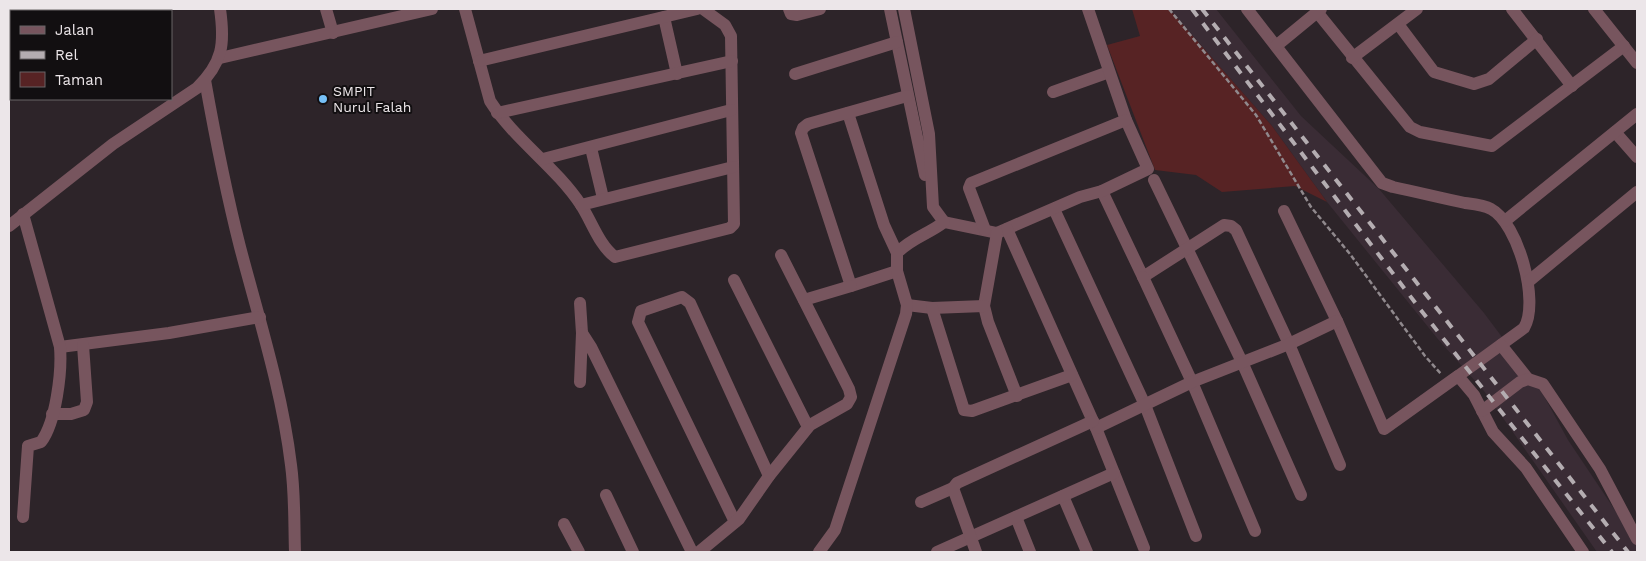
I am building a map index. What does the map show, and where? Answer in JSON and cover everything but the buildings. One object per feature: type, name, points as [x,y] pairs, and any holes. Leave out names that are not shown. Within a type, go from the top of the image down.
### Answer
[{"type":"street","points":[[9,226],[112,144],[197,88],[205,80],[220,58],[223,28],[220,9]]},
{"type":"street","points":[[326,9],[333,33]]},
{"type":"street","points":[[220,58],[432,9]]},
{"type":"street","points":[[465,9],[490,101],[497,113],[544,159],[581,204],[607,250],[615,257],[730,228],[734,224],[736,216],[733,167],[732,61],[729,31],[725,25],[703,9]]},
{"type":"street","points":[[479,61],[698,9]]},
{"type":"street","points":[[789,9],[791,14],[797,15],[820,9]]},
{"type":"street","points":[[890,9],[907,96],[933,207],[944,222],[996,231],[1102,191],[1148,169],[1126,120],[1088,9]]},
{"type":"street","points":[[904,9],[929,134],[933,207]]},
{"type":"street","points":[[1247,9],[1382,183],[1490,208],[1505,220],[1529,282],[1531,312],[1528,322],[1505,349],[1384,429],[1337,321],[1284,211]]},
{"type":"street","points":[[1352,58],[1417,9]]},
{"type":"street","points":[[1512,9],[1572,86]]},
{"type":"street","points":[[1594,9],[1637,63]]},
{"type":"street","points":[[1276,46],[1319,10],[1352,58],[1415,131],[1492,146],[1624,46]]},
{"type":"street","points":[[664,18],[678,74]]},
{"type":"street","points":[[1398,24],[1434,72],[1474,84],[1489,79],[1537,39]]},
{"type":"street","points":[[795,74],[896,42]]},
{"type":"street","points":[[497,113],[732,61]]},
{"type":"street","points":[[1053,92],[1109,72]]},
{"type":"street","points":[[205,80],[228,197],[260,317],[281,406],[291,464],[294,499],[294,552]]},
{"type":"street","points":[[851,286],[801,133],[808,124],[907,96]]},
{"type":"street","points":[[544,159],[732,110]]},
{"type":"street","points":[[819,552],[835,530],[862,453],[907,305],[898,271],[897,252],[884,225],[848,113]]},
{"type":"street","points":[[1505,220],[1637,114]]},
{"type":"street","points":[[1126,120],[971,183],[969,188],[996,231],[1072,375],[1095,424],[1144,548]]},
{"type":"street","points":[[1615,132],[1637,157]]},
{"type":"street","points":[[591,148],[603,198]]},
{"type":"street","points":[[581,204],[733,167]]},
{"type":"street","points":[[1154,180],[1242,362],[1301,495]]},
{"type":"street","points":[[1102,191],[1192,382],[1255,531]]},
{"type":"street","points":[[1529,282],[1637,192]]},
{"type":"street","points":[[1054,209],[1145,405],[1196,536]]},
{"type":"street","points":[[23,517],[28,446],[42,441],[52,414],[60,372],[60,347],[24,214]]},
{"type":"street","points":[[897,252],[909,241],[932,231],[944,222]]},
{"type":"street","points":[[1142,277],[1224,225],[1231,226],[1236,230],[1340,465]]},
{"type":"street","points":[[996,231],[984,306],[988,322],[1017,396]]},
{"type":"street","points":[[699,552],[735,522],[808,427],[847,404],[851,397],[850,389],[781,255]]},
{"type":"street","points":[[804,300],[898,271]]},
{"type":"street","points":[[734,280],[808,427]]},
{"type":"street","points":[[735,522],[638,322],[641,311],[682,297],[690,303],[769,476]]},
{"type":"street","points":[[580,304],[582,332],[580,382]]},
{"type":"street","points":[[907,305],[932,308],[984,306]]},
{"type":"street","points":[[932,308],[964,410],[972,411],[1072,375]]},
{"type":"street","points":[[60,347],[83,346],[260,317]]},
{"type":"street","points":[[921,502],[953,488],[957,482],[1145,405],[1192,382],[1288,344],[1337,321]]},
{"type":"street","points":[[582,332],[692,552]]},
{"type":"street","points":[[52,414],[71,414],[84,410],[87,402],[83,346]]},
{"type":"street","points":[[1505,349],[1528,380]]},
{"type":"street","points":[[1457,380],[1474,395],[1493,432],[1526,468],[1583,552]]},
{"type":"street","points":[[1482,411],[1520,382],[1528,380],[1539,382],[1547,389],[1600,469],[1637,539]]},
{"type":"street","points":[[936,552],[1114,473]]},
{"type":"street","points":[[953,488],[976,552]]},
{"type":"street","points":[[606,495],[633,552]]},
{"type":"street","points":[[1063,496],[1087,552]]},
{"type":"street","points":[[1016,517],[1030,552]]},
{"type":"street","points":[[564,524],[579,552]]},
{"type":"path","points":[[1170,9],[1256,115],[1300,190],[1425,356],[1457,380]]},
{"type":"shaded area","points":[[1169,9],[1216,9],[1301,116],[1379,189],[1484,313],[1538,385],[1568,440],[1637,543],[1637,552],[1597,552],[1484,391],[1437,338],[1327,202],[1272,126]]},
{"type":"green space","points":[[1132,9],[1169,9],[1272,126],[1327,202],[1295,186],[1222,192],[1196,175],[1155,170],[1107,45],[1140,36]]},
{"type":"railway","points":[[1192,9],[1420,309],[1612,552]]},
{"type":"railway","points":[[1202,9],[1628,552]]},
{"type":"place","name":"SMPIT Nurul Falah","points":[[323,99]]}]
